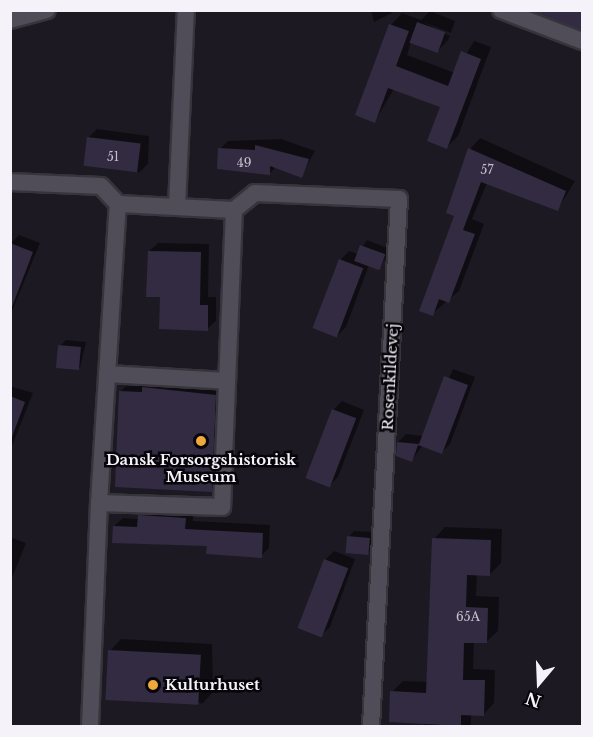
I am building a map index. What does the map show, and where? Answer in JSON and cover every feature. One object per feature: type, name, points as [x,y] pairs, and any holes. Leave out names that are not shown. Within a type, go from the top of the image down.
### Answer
[{"type":"street","points":[[10,21],[47,10]]},
{"type":"street","points":[[177,206],[186,10]]},
{"type":"street","points":[[501,10],[582,41]]},
{"type":"street","points":[[10,182],[101,186],[118,204],[234,210],[222,507],[99,503]]},
{"type":"street","name":"Rosenkildevej","points":[[234,210],[255,193],[399,200],[371,726]]},
{"type":"street","points":[[90,726],[99,503],[118,204]]},
{"type":"street","points":[[107,374],[227,381]]},
{"type":"building","points":[[582,10],[582,30],[532,11]]},
{"type":"building","points":[[417,22],[445,32],[438,53],[409,43]]},
{"type":"building","points":[[389,24],[409,31],[396,66],[448,86],[461,51],[481,59],[447,149],[427,141],[440,107],[388,88],[375,123],[355,115]]},
{"type":"building","points":[[87,137],[141,144],[137,172],[83,166]]},
{"type":"building","points":[[255,145],[309,159],[302,178],[270,166],[270,175],[217,169],[218,148],[255,150]]},
{"type":"building","points":[[468,148],[566,191],[558,211],[481,182],[463,230],[475,234],[449,303],[439,299],[433,316],[419,311],[454,216],[446,213]]},
{"type":"building","points":[[10,243],[33,252],[12,307],[10,307]]},
{"type":"building","points":[[360,245],[385,254],[380,270],[354,261]]},
{"type":"building","points":[[148,251],[201,252],[200,305],[208,305],[208,331],[159,329],[160,297],[146,297]]},
{"type":"building","points":[[339,259],[363,268],[337,337],[312,328]]},
{"type":"building","points":[[58,345],[81,347],[79,370],[56,368]]},
{"type":"building","points":[[444,376],[468,385],[442,454],[418,445],[412,462],[396,456],[397,442],[419,444]]},
{"type":"building","points":[[142,387],[216,395],[212,492],[115,487],[119,391],[142,392]]},
{"type":"building","points":[[10,396],[25,402],[12,437],[10,437]]},
{"type":"building","points":[[332,409],[356,418],[330,487],[305,478]]},
{"type":"building","points":[[138,515],[186,518],[185,529],[263,533],[262,558],[206,554],[207,546],[112,543],[113,526],[137,527]]},
{"type":"building","points":[[347,536],[370,538],[368,555],[346,553]]},
{"type":"building","points":[[432,538],[491,540],[490,576],[467,575],[466,607],[488,608],[487,643],[464,643],[463,680],[485,680],[484,716],[461,715],[461,726],[389,722],[390,691],[426,693]]},
{"type":"building","points":[[324,559],[348,568],[322,637],[297,628]]},
{"type":"building","name":"Kulturhuset","points":[[108,650],[201,655],[198,705],[105,700]]},
{"type":"place","name":"Dansk Forsorgshistorisk Museum","points":[[201,441]]},
{"type":"place","name":"Kulturhuset","points":[[153,685]]}]
